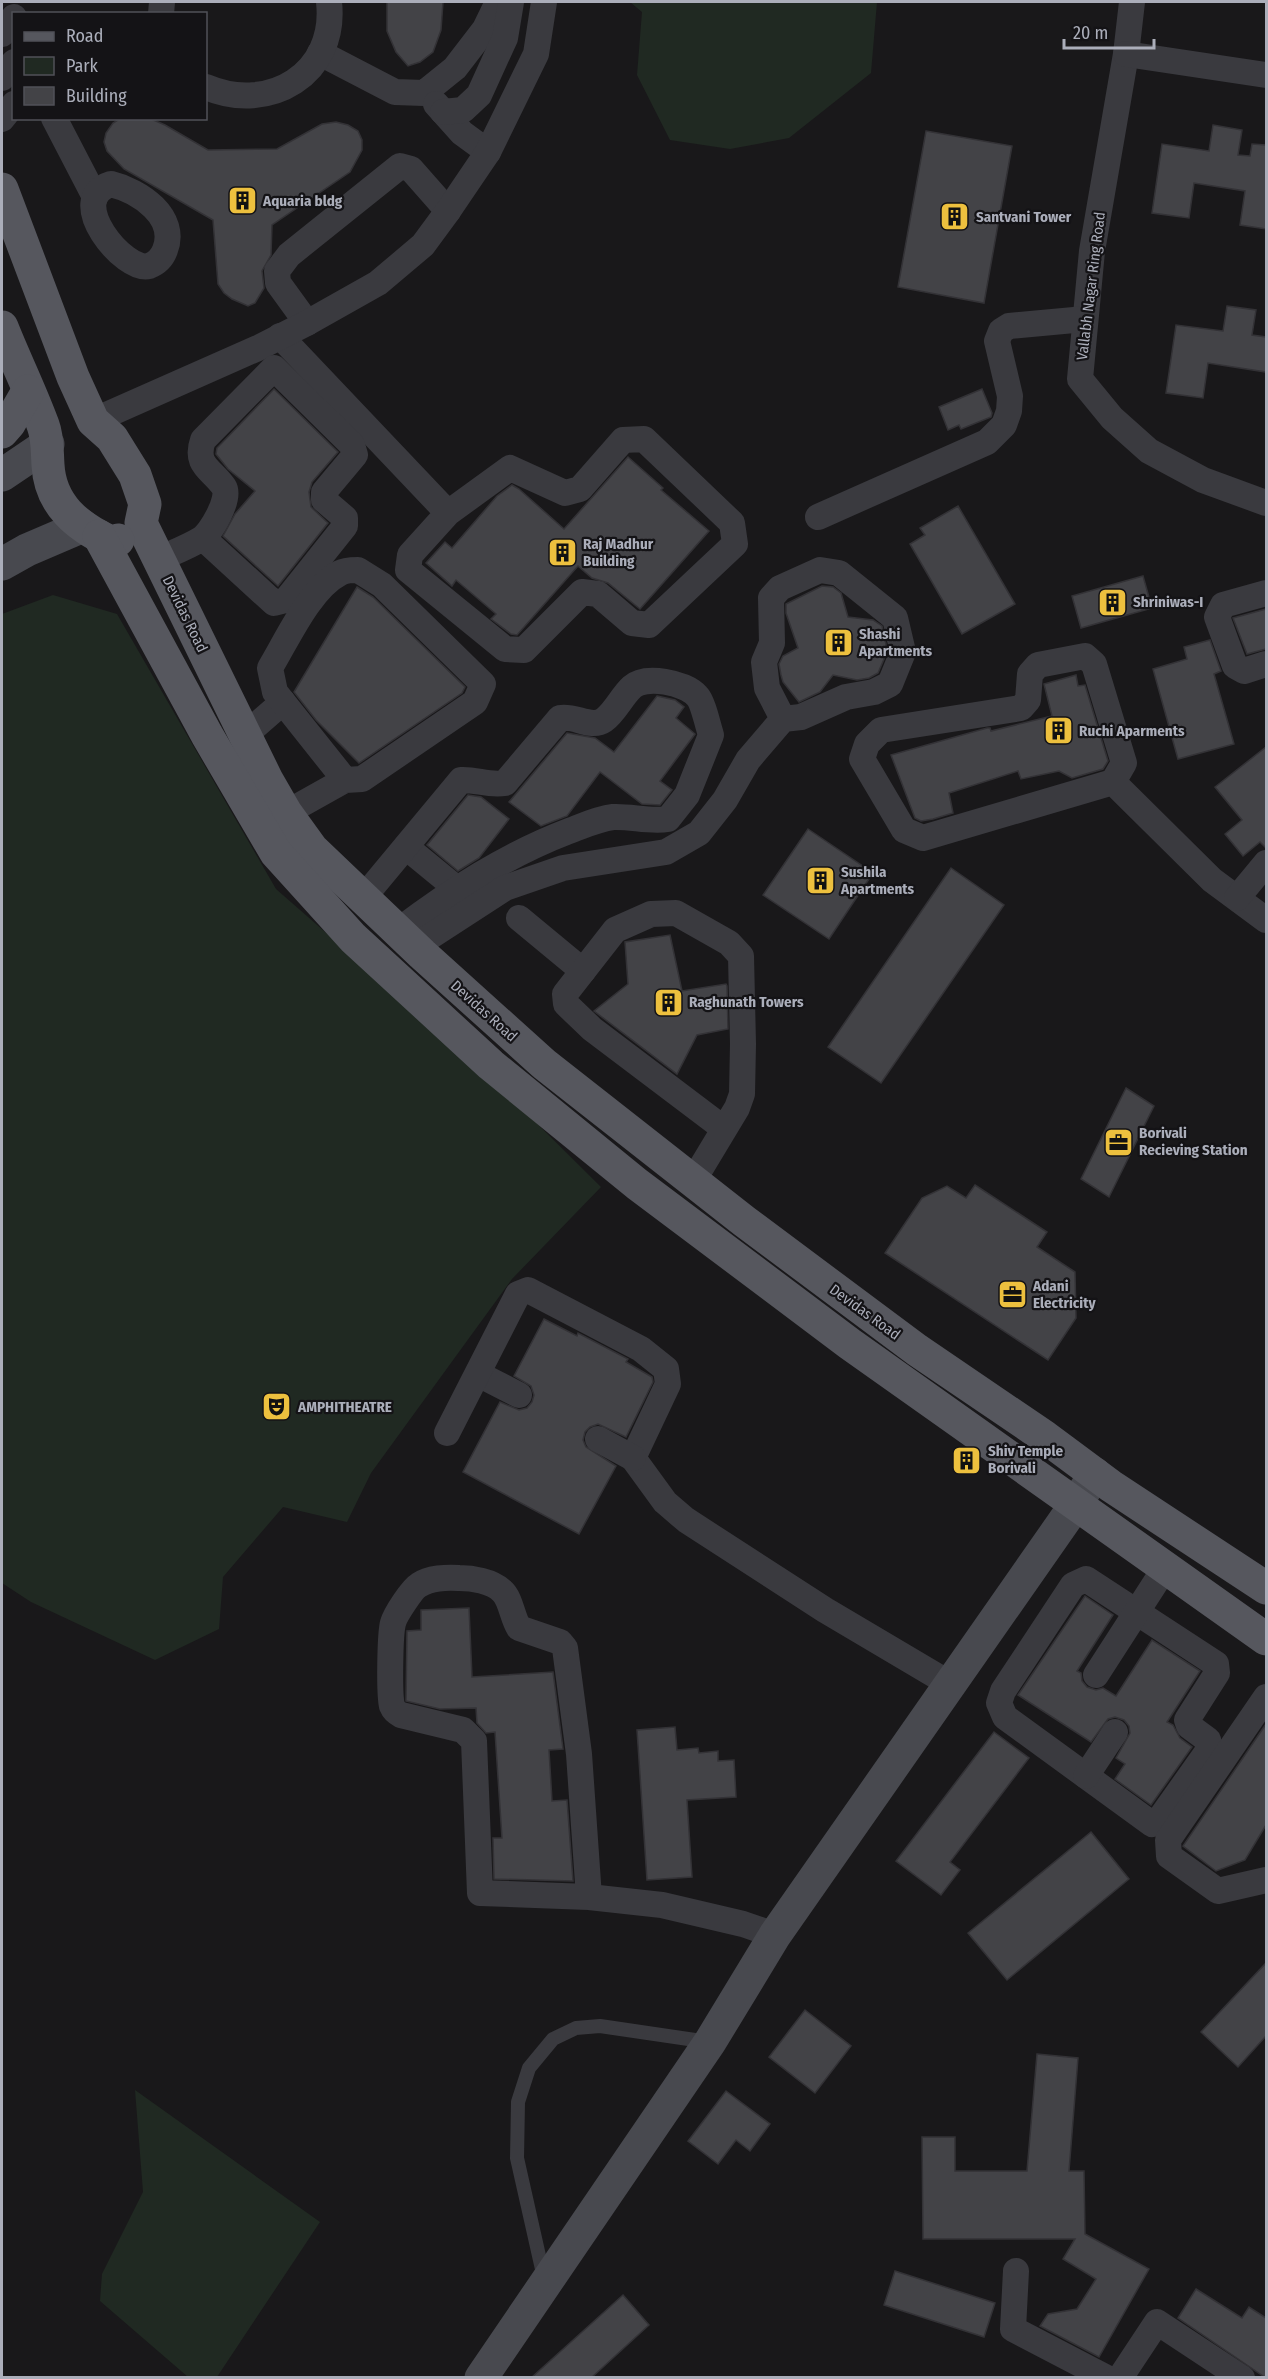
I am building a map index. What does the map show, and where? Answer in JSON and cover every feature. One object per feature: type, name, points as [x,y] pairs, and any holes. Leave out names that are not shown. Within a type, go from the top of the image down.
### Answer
[{"type":"main road","name":"Devidas Road","points":[[2,189],[73,377],[93,421],[112,438],[135,475],[145,504],[141,523],[244,736],[286,813],[312,849],[406,939],[544,1064],[693,1181],[916,1350],[1180,1533],[1266,1588]]},
{"type":"main road","points":[[2,327],[43,426],[24,460]]},
{"type":"main road","points":[[2,432],[28,391]]},
{"type":"main road","points":[[24,460],[63,430],[81,421],[93,421]]},
{"type":"main road","points":[[24,460],[48,467],[56,494],[70,518],[111,542],[130,535],[141,523]]},
{"type":"main road","points":[[91,531],[276,854],[353,938],[491,1065],[637,1184],[850,1344],[1266,1639]]},
{"type":"street","points":[[2,12],[9,2]]},
{"type":"street","points":[[207,87],[238,97],[255,97],[272,93],[303,75],[320,53],[329,30],[329,2]]},
{"type":"street","points":[[320,53],[395,92],[424,93],[455,69],[484,29],[498,2]]},
{"type":"street","points":[[488,152],[462,133],[447,108],[479,95],[506,38],[511,2]]},
{"type":"street","points":[[93,421],[269,342],[307,322],[378,283],[423,245],[488,152],[536,54],[544,2]]},
{"type":"street","name":"Vallabh Nagar Ring Road","points":[[1132,2],[1126,54],[1092,251],[1080,380],[1112,418],[1149,451],[1203,480],[1266,503]]},
{"type":"street","points":[[2,34],[12,19]]},
{"type":"street","points":[[1126,54],[1266,75]]},
{"type":"street","points":[[2,78],[12,65]]},
{"type":"street","points":[[2,119],[12,106]]},
{"type":"street","points":[[55,120],[95,197]]},
{"type":"street","points":[[307,322],[278,283],[277,271],[289,255],[400,166],[411,169],[448,211]]},
{"type":"street","points":[[818,517],[987,442],[1004,425],[1010,411],[1010,396],[998,341],[1001,332],[1009,326],[1085,319]]},
{"type":"street","points":[[203,538],[274,603],[286,600],[345,526],[345,518],[324,500],[324,492],[355,455],[352,445],[274,368],[269,342]]},
{"type":"street","points":[[269,342],[448,513]]},
{"type":"street","points":[[159,559],[203,538],[226,500],[226,489],[202,462],[200,450],[203,440],[274,368]]},
{"type":"street","points":[[2,432],[24,460]]},
{"type":"street","points":[[644,439],[732,523],[735,544],[649,625],[632,623],[598,594],[582,592],[524,650],[505,649],[408,570],[410,555],[448,513],[510,468],[565,493],[580,489],[623,440],[644,439]]},
{"type":"street","points":[[2,564],[27,550],[91,531]]},
{"type":"street","points":[[286,813],[345,780],[362,779],[475,702],[483,684],[381,585],[358,570],[343,571],[332,578],[313,597],[270,668],[275,692],[345,780]]},
{"type":"street","points":[[406,939],[505,888],[563,868],[666,852],[699,833],[725,800],[748,760],[783,719],[801,717],[846,697],[874,692],[890,684],[903,652],[895,618],[839,573],[820,570],[780,588],[771,598],[772,643],[764,662],[767,688],[783,719]]},
{"type":"street","points":[[1266,593],[1223,605],[1217,617],[1235,666],[1244,671],[1266,664]]},
{"type":"street","points":[[1085,656],[1094,664],[1124,763],[1113,782],[923,838],[904,830],[862,759],[867,744],[881,730],[1021,708],[1028,700],[1030,674],[1038,666],[1085,656]]},
{"type":"street","points":[[363,898],[461,780],[494,785],[505,783],[560,718],[569,716],[590,724],[604,720],[633,685],[651,681],[680,684],[698,696],[711,735],[687,795],[668,819],[652,822],[614,817],[593,822],[544,841],[456,888],[406,939]]},
{"type":"street","points":[[244,736],[283,702]]},
{"type":"street","points":[[1113,782],[1212,880],[1266,920]]},
{"type":"street","points":[[406,847],[456,888]]},
{"type":"street","points":[[1237,898],[1266,863]]},
{"type":"street","points":[[693,1181],[737,1108],[742,1094],[741,956],[729,943],[676,913],[651,914],[615,930],[565,994],[566,1004],[592,1029],[723,1128]]},
{"type":"street","points":[[519,918],[583,971]]},
{"type":"street","points":[[447,1434],[518,1294],[528,1290],[641,1349],[666,1369],[668,1384],[633,1458]]},
{"type":"street","points":[[477,1374],[519,1395]]},
{"type":"street","points":[[598,1439],[633,1458],[665,1502],[686,1520],[825,1610],[950,1684]]},
{"type":"street","points":[[481,2378],[710,2042],[774,1935],[1095,1474]]},
{"type":"street","points":[[1096,1675],[1165,1568]]},
{"type":"street","points":[[589,1897],[579,1754],[565,1648],[560,1642],[519,1628],[504,1592],[495,1586],[472,1578],[436,1579],[419,1584],[393,1623],[390,1691],[392,1705],[394,1710],[401,1715],[462,1730],[474,1741],[480,1893],[589,1897],[662,1905],[743,1924],[774,1935]]},
{"type":"street","points":[[1086,1579],[1137,1611],[1216,1664],[1217,1673],[1187,1720],[1189,1726],[1208,1740],[1209,1748],[1160,1820],[1152,1824],[1005,1717],[999,1703],[1073,1585],[1086,1579]]},
{"type":"street","points":[[1266,1699],[1168,1840],[1169,1856],[1218,1891],[1266,1880]]},
{"type":"street","points":[[1086,1776],[1115,1732]]},
{"type":"street","points":[[1016,2271],[1013,2329],[1107,2378]]},
{"type":"street","points":[[1120,2378],[1157,2322],[1242,2378]]},
{"type":"lane","points":[[545,2283],[517,2158],[518,2102],[529,2068],[553,2039],[576,2028],[600,2026],[710,2042]]},
{"type":"green space","points":[[630,2],[877,2],[871,73],[789,138],[730,149],[670,140],[637,75],[642,12]]},
{"type":"green space","points":[[53,595],[117,614],[276,889],[483,1070],[601,1187],[512,1279],[371,1473],[347,1522],[283,1507],[223,1577],[219,1629],[155,1660],[31,1602],[2,1583],[2,614]]},
{"type":"green space","points":[[135,2090],[320,2222],[217,2377],[188,2377],[100,2301],[102,2274],[143,2192]]},
{"type":"building","points":[[387,2],[443,2],[441,30],[433,52],[420,62],[408,66],[396,52],[387,31]]},
{"type":"building","name":"Aquaria bldg","points":[[118,120],[154,120],[208,150],[277,149],[322,124],[336,122],[358,131],[362,140],[362,150],[350,172],[272,225],[271,255],[262,271],[264,288],[255,303],[248,306],[232,299],[218,284],[213,220],[124,169],[107,151],[104,142],[106,133]]},
{"type":"building","points":[[1213,125],[1242,130],[1238,155],[1250,156],[1252,144],[1266,145],[1266,229],[1240,225],[1245,191],[1194,183],[1189,218],[1152,213],[1162,144],[1209,151]]},
{"type":"building","name":"Santvani Tower","points":[[926,131],[1012,146],[984,303],[898,287]]},
{"type":"building","points":[[1227,306],[1256,310],[1252,335],[1266,337],[1266,372],[1208,363],[1203,398],[1166,393],[1176,325],[1223,331]]},
{"type":"building","points":[[274,389],[338,452],[312,482],[309,492],[311,507],[328,523],[278,586],[223,536],[235,514],[255,491],[228,469],[216,454],[217,448]]},
{"type":"building","points":[[982,389],[992,413],[991,417],[961,429],[959,425],[948,430],[939,407]]},
{"type":"building","name":"Raj Madhur Building","points":[[628,457],[663,488],[661,490],[709,531],[640,609],[608,583],[592,578],[578,566],[517,635],[511,634],[491,619],[496,614],[456,580],[452,586],[426,563],[445,542],[452,548],[497,496],[512,485],[564,529]]},
{"type":"building","points":[[958,506],[1015,604],[962,634],[910,544],[925,535],[920,528]]},
{"type":"building","name":"Shriniwas-I","points":[[1143,576],[1152,608],[1081,628],[1072,596]]},
{"type":"building","name":"Shashi Apartments","points":[[822,586],[833,587],[841,593],[848,617],[873,620],[882,626],[886,644],[884,659],[878,673],[869,678],[857,680],[833,675],[820,692],[799,702],[783,682],[779,664],[783,656],[798,648],[786,613],[786,604]]},
{"type":"building","points":[[357,587],[373,597],[465,687],[462,693],[359,763],[316,720],[294,692]]},
{"type":"building","points":[[1266,609],[1266,649],[1247,654],[1233,618]]},
{"type":"building","points":[[1210,640],[1221,671],[1214,674],[1234,744],[1178,759],[1153,669],[1187,659],[1184,647]]},
{"type":"building","points":[[1076,675],[1078,686],[1085,685],[1108,761],[1103,769],[1072,778],[1059,771],[1021,779],[1018,771],[949,793],[953,813],[921,821],[915,818],[891,755],[987,728],[991,731],[1052,716],[1044,684]]},
{"type":"building","points":[[657,696],[675,700],[684,707],[676,718],[695,734],[660,781],[672,790],[660,805],[642,804],[600,772],[567,816],[541,826],[509,802],[567,733],[595,738],[614,752]]},
{"type":"building","points":[[1266,747],[1266,848],[1260,842],[1243,856],[1225,834],[1242,820],[1215,787]]},
{"type":"building","points":[[468,795],[481,797],[509,819],[479,858],[458,871],[427,845]]},
{"type":"building","name":"Sushila Apartments","points":[[808,829],[873,873],[829,939],[763,895]]},
{"type":"building","points":[[951,868],[1004,905],[881,1083],[828,1047]]},
{"type":"building","name":"Raghunath Towers","points":[[670,935],[682,991],[726,984],[727,986],[728,1029],[697,1035],[677,1074],[594,1011],[628,984],[625,942]]},
{"type":"building","name":"Borivali Recieving Station","points":[[1126,1088],[1154,1106],[1109,1197],[1081,1179]]},
{"type":"building","name":"Adani Electricity","points":[[975,1185],[1047,1232],[1037,1247],[1075,1272],[1076,1318],[1048,1360],[885,1253],[922,1198],[947,1186],[966,1198]]},
{"type":"building","points":[[544,1319],[577,1336],[578,1333],[628,1359],[626,1362],[652,1377],[653,1382],[626,1437],[598,1424],[585,1432],[583,1440],[586,1447],[616,1466],[579,1534],[463,1472],[500,1402],[519,1410],[527,1408],[532,1402],[534,1395],[531,1386],[514,1376]]},
{"type":"building","points":[[1085,1596],[1113,1615],[1077,1671],[1081,1673],[1082,1681],[1087,1687],[1096,1690],[1103,1688],[1116,1696],[1152,1640],[1200,1671],[1167,1722],[1173,1725],[1180,1738],[1192,1747],[1151,1805],[1115,1779],[1125,1764],[1116,1758],[1130,1733],[1129,1726],[1124,1720],[1115,1717],[1108,1719],[1091,1742],[1018,1695]]},
{"type":"building","points":[[469,1608],[472,1677],[553,1672],[563,1749],[549,1750],[552,1801],[567,1800],[573,1881],[494,1879],[493,1838],[502,1838],[495,1732],[486,1733],[477,1723],[476,1708],[440,1709],[406,1701],[407,1631],[421,1630],[421,1610]]},
{"type":"building","points":[[1266,1724],[1266,1825],[1245,1860],[1216,1871],[1183,1846]]},
{"type":"building","points":[[675,1727],[677,1750],[698,1748],[699,1753],[718,1751],[718,1761],[734,1760],[736,1797],[687,1800],[692,1877],[647,1880],[637,1730]]},
{"type":"building","points":[[994,1732],[1029,1758],[950,1862],[960,1870],[941,1895],[896,1861]]},
{"type":"building","points":[[1091,1832],[1129,1879],[1007,1980],[968,1933]]},
{"type":"building","points":[[1266,1963],[1266,2036],[1238,2067],[1201,2032]]},
{"type":"building","points":[[805,2010],[851,2046],[815,2093],[769,2057]]},
{"type":"building","points":[[1037,2054],[1078,2058],[1069,2171],[1084,2171],[1085,2234],[1149,2269],[1099,2357],[1040,2326],[1048,2314],[1077,2309],[1096,2279],[1063,2259],[1075,2239],[923,2239],[922,2137],[955,2137],[955,2171],[1027,2171]]},
{"type":"building","points":[[726,2091],[770,2124],[750,2151],[736,2140],[718,2164],[688,2141]]},
{"type":"building","points":[[895,2271],[995,2303],[984,2337],[884,2305]]},
{"type":"building","points":[[1196,2289],[1242,2318],[1249,2307],[1266,2318],[1266,2378],[1178,2318]]},
{"type":"building","points":[[623,2295],[649,2325],[591,2378],[531,2378]]},
{"type":"place","name":"Aquaria bldg","points":[[242,201]]},
{"type":"place","name":"Santvani Tower","points":[[955,217]]},
{"type":"place","name":"Raj Madhur Building","points":[[562,553]]},
{"type":"place","name":"Shriniwas-I","points":[[1112,602]]},
{"type":"place","name":"Shashi Apartments","points":[[838,643]]},
{"type":"place","name":"Ruchi Aparments","points":[[1058,731]]},
{"type":"place","name":"Sushila Apartments","points":[[820,881]]},
{"type":"place","name":"Raghunath Towers","points":[[668,1002]]},
{"type":"place","name":"Borivali Recieving Station","points":[[1118,1142]]},
{"type":"place","name":"Adani Electricity","points":[[1012,1295]]},
{"type":"place","name":"AMPHITHEATRE","points":[[277,1407]]},
{"type":"place","name":"Shiv Temple Borivali","points":[[967,1460]]}]
